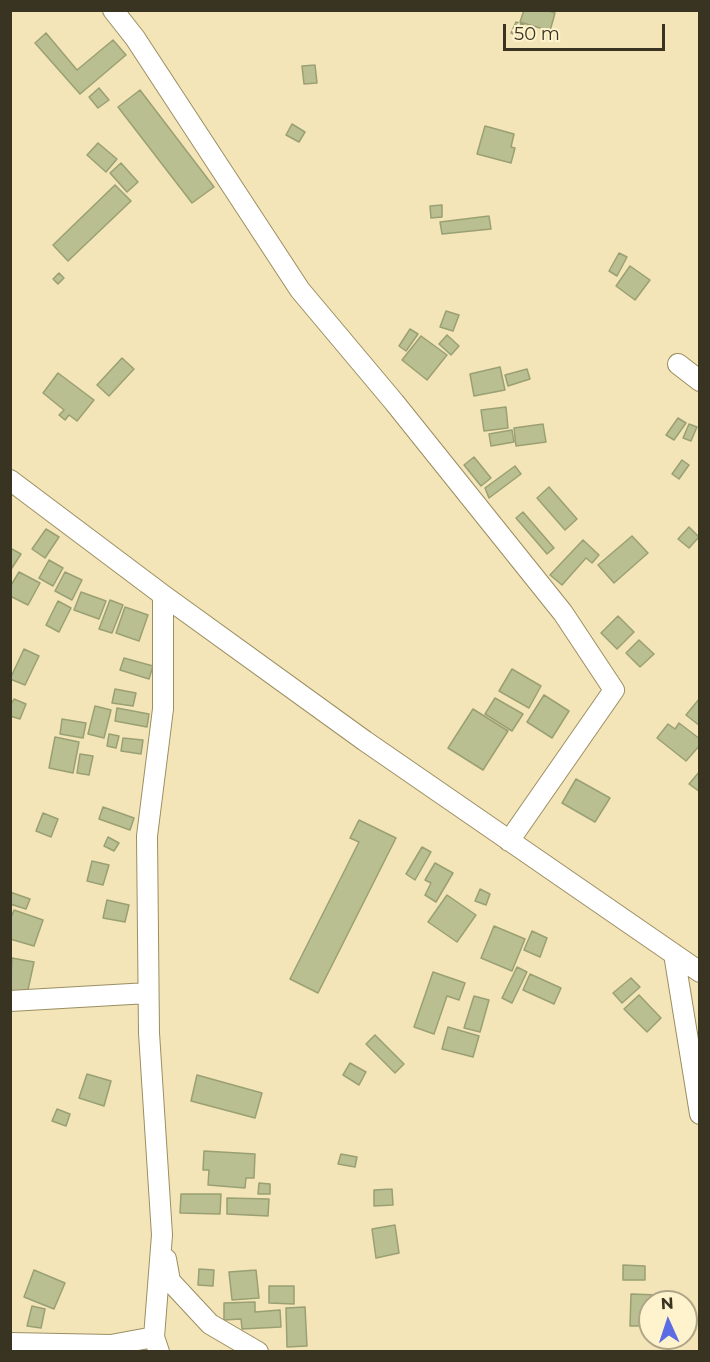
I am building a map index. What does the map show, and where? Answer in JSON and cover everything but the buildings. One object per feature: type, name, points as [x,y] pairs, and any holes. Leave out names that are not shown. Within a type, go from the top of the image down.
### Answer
[{"type":"street","points":[[113,10],[135,38],[300,290],[394,402],[563,613],[614,690],[509,841]]},
{"type":"street","points":[[678,364],[699,381]]},
{"type":"street","points":[[10,480],[163,595],[365,741],[699,972]]},
{"type":"street","points":[[163,595],[163,709],[147,836],[149,1033],[162,1235],[170,1281],[210,1324],[258,1352]]},
{"type":"street","points":[[674,954],[699,1114]]},
{"type":"street","points":[[10,1001],[148,993]]},
{"type":"street","points":[[10,1342],[157,1344],[162,1235]]}]
